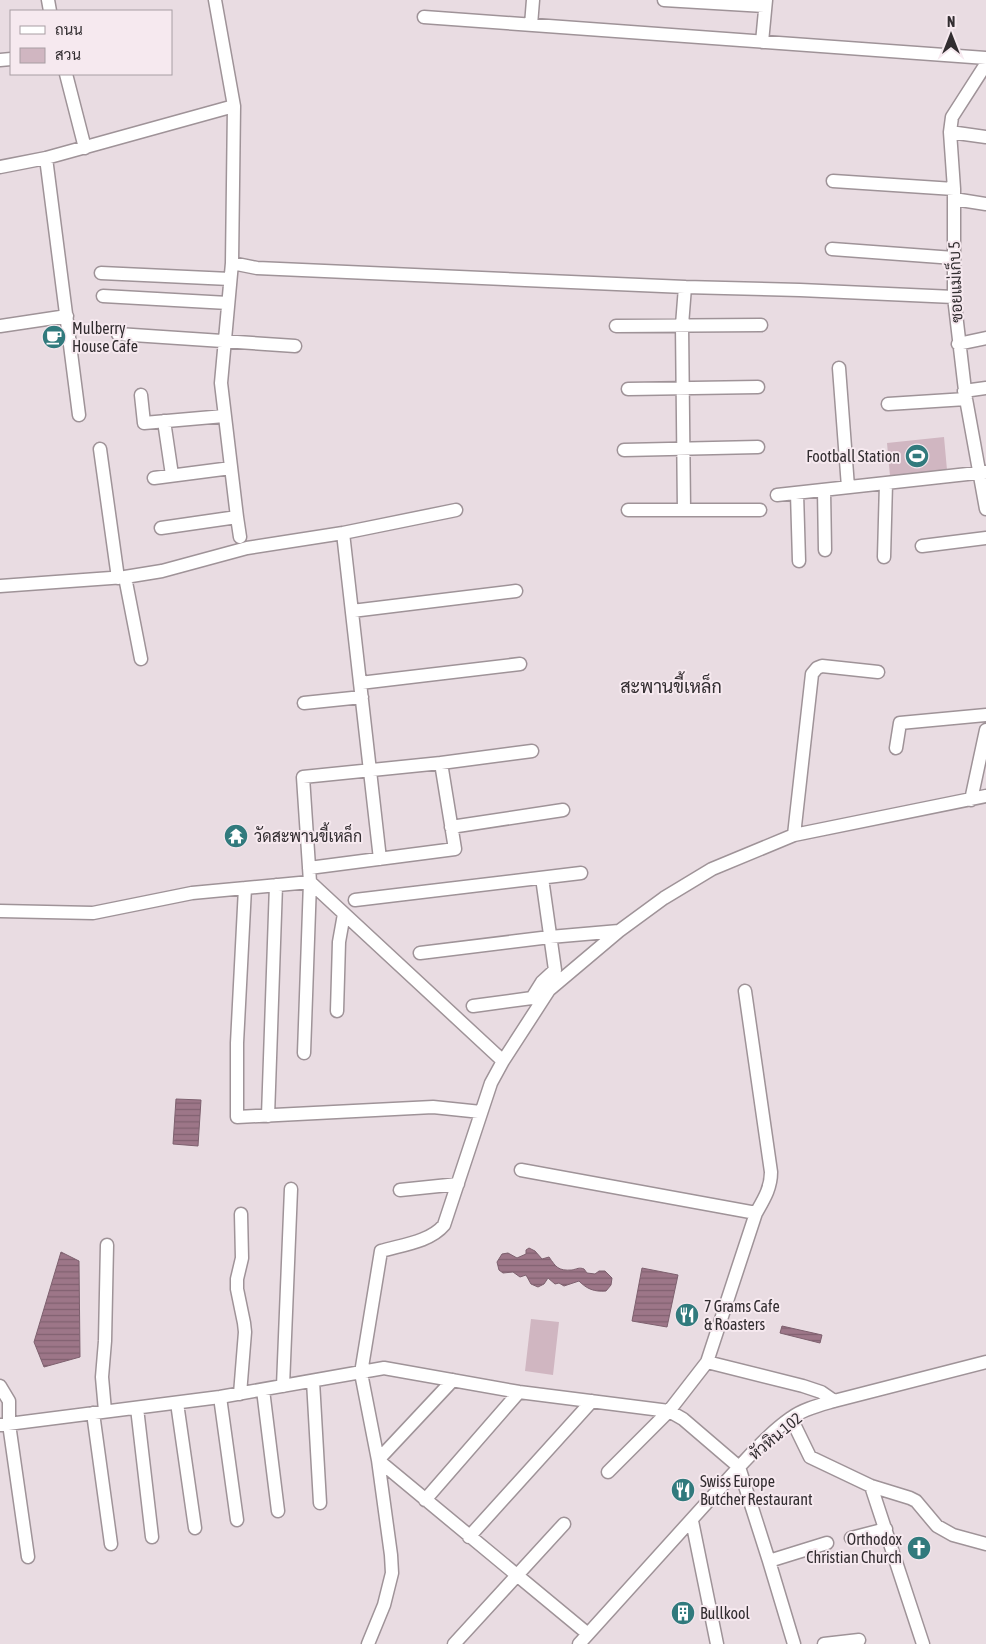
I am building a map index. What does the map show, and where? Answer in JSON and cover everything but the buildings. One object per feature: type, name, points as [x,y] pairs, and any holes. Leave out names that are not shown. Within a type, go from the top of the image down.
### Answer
[{"type":"street","points":[[215,0],[234,106],[232,263],[221,383],[240,537]]},
{"type":"street","points":[[531,26],[533,0]]},
{"type":"street","points":[[664,0],[765,3],[762,42]]},
{"type":"street","points":[[424,16],[531,26],[762,42],[986,64]]},
{"type":"street","name":"ซอยแม่เก็บ 5","points":[[986,64],[952,117],[950,132],[954,194],[954,297],[958,344],[965,395],[983,473],[986,509]]},
{"type":"street","points":[[66,75],[85,148]]},
{"type":"street","points":[[0,167],[85,148],[234,106]]},
{"type":"street","points":[[950,132],[986,136]]},
{"type":"street","points":[[46,158],[79,415]]},
{"type":"street","points":[[833,180],[954,194],[986,204]]},
{"type":"street","points":[[832,249],[954,258]]},
{"type":"street","points":[[232,263],[257,268],[954,297]]},
{"type":"street","points":[[101,273],[230,279]]},
{"type":"street","points":[[684,510],[682,325],[685,287]]},
{"type":"street","points":[[103,296],[228,303]]},
{"type":"street","points":[[0,326],[67,316]]},
{"type":"street","points":[[616,326],[761,325]]},
{"type":"street","points":[[118,334],[295,346]]},
{"type":"street","points":[[958,344],[986,338]]},
{"type":"street","points":[[839,368],[848,487]]},
{"type":"street","points":[[628,389],[758,387]]},
{"type":"street","points":[[888,404],[965,395],[986,388]]},
{"type":"street","points":[[141,396],[144,423],[224,416]]},
{"type":"street","points":[[164,421],[172,475]]},
{"type":"street","points":[[624,450],[758,447]]},
{"type":"street","points":[[100,449],[121,577],[141,659]]},
{"type":"street","points":[[154,478],[231,468]]},
{"type":"street","points":[[777,495],[983,473]]},
{"type":"street","points":[[884,557],[886,483]]},
{"type":"street","points":[[824,490],[825,550]]},
{"type":"street","points":[[797,493],[799,561]]},
{"type":"street","points":[[0,586],[121,577],[162,570],[247,548],[456,510]]},
{"type":"street","points":[[628,510],[760,510]]},
{"type":"street","points":[[161,528],[237,517]]},
{"type":"street","points":[[343,532],[380,859]]},
{"type":"street","points":[[922,546],[986,538]]},
{"type":"street","points":[[352,610],[516,591]]},
{"type":"street","points":[[360,683],[520,664]]},
{"type":"street","points":[[794,836],[812,674],[817,668],[822,666],[878,672]]},
{"type":"street","points":[[304,703],[362,697]]},
{"type":"street","points":[[896,748],[900,722],[986,715]]},
{"type":"street","points":[[971,800],[986,730]]},
{"type":"street","points":[[304,1053],[310,882],[303,777],[441,763],[532,750]]},
{"type":"street","points":[[309,868],[455,849],[441,763]]},
{"type":"street","points":[[368,1644],[384,1605],[392,1573],[378,1460],[361,1373],[381,1251],[427,1238],[438,1232],[444,1224],[491,1083],[549,990],[619,931],[664,898],[712,869],[794,836],[986,796]]},
{"type":"street","points":[[451,827],[562,810]]},
{"type":"street","points":[[355,900],[581,873]]},
{"type":"street","points":[[473,1006],[532,998],[542,982],[555,970],[542,878]]},
{"type":"street","points":[[0,911],[93,912],[192,893],[310,882],[503,1061]]},
{"type":"street","points":[[268,1116],[276,885]]},
{"type":"street","points":[[244,888],[237,1043],[236,1115],[239,1118],[433,1107],[481,1112]]},
{"type":"street","points":[[337,1011],[339,942],[344,914]]},
{"type":"street","points":[[420,953],[550,937],[619,931]]},
{"type":"street","points":[[608,1472],[669,1411],[707,1362],[756,1213],[768,1193],[771,1172],[744,990]]},
{"type":"street","points":[[521,1170],[756,1213]]},
{"type":"street","points":[[400,1190],[458,1184]]},
{"type":"street","points":[[283,1386],[292,1189]]},
{"type":"street","points":[[240,1394],[245,1332],[237,1289],[237,1279],[242,1258],[241,1214]]},
{"type":"street","points":[[107,1245],[106,1341],[99,1412],[111,1544]]},
{"type":"street","points":[[707,1362],[803,1386],[821,1392],[834,1401]]},
{"type":"street","name":"หัวหิน 102","points":[[579,1644],[692,1521],[738,1467],[791,1418],[810,1408],[834,1401],[986,1362]]},
{"type":"street","points":[[5,1424],[220,1397],[384,1368],[519,1392],[669,1411],[683,1419],[738,1467],[769,1560],[794,1644]]},
{"type":"street","points":[[378,1460],[453,1380]]},
{"type":"street","points":[[313,1381],[320,1503]]},
{"type":"street","points":[[0,1386],[9,1401],[5,1424],[28,1558]]},
{"type":"street","points":[[263,1390],[278,1511]]},
{"type":"street","points":[[425,1500],[519,1392]]},
{"type":"street","points":[[220,1397],[237,1520]]},
{"type":"street","points":[[469,1537],[592,1401]]},
{"type":"street","points":[[177,1403],[195,1528]]},
{"type":"street","points":[[137,1408],[152,1537]]},
{"type":"street","points":[[791,1418],[810,1457],[871,1486],[916,1501],[937,1526],[953,1535],[986,1544]]},
{"type":"street","points":[[378,1460],[588,1634]]},
{"type":"street","points":[[871,1486],[922,1644]]},
{"type":"street","points":[[692,1521],[717,1644]]},
{"type":"street","points":[[454,1644],[564,1524]]},
{"type":"street","points":[[851,1538],[886,1529]]},
{"type":"street","points":[[769,1560],[826,1543]]},
{"type":"street","points":[[824,1644],[859,1640]]},
{"type":"green space","name":"Football Station","points":[[944,437],[947,470],[890,476],[887,443]]},
{"type":"green space","points":[[531,1319],[559,1322],[553,1375],[525,1371]]},
{"type":"shaded area","points":[[176,1099],[201,1100],[198,1146],[173,1144]]},
{"type":"shaded area","points":[[529,1248],[535,1251],[542,1259],[549,1257],[560,1269],[572,1270],[581,1268],[587,1273],[595,1274],[599,1271],[605,1271],[612,1278],[611,1285],[606,1291],[598,1291],[588,1288],[579,1281],[564,1286],[559,1283],[555,1284],[548,1278],[544,1284],[538,1287],[531,1284],[526,1275],[520,1277],[513,1272],[503,1273],[499,1270],[497,1262],[502,1254],[508,1253],[517,1258],[526,1254],[526,1250]]},
{"type":"shaded area","points":[[61,1252],[79,1261],[80,1357],[44,1367],[34,1342]]},
{"type":"shaded area","points":[[642,1268],[678,1275],[667,1327],[632,1321]]},
{"type":"shaded area","points":[[782,1326],[822,1335],[820,1343],[780,1333]]},
{"type":"place","name":"Mulberry House Cafe","points":[[54,337]]},
{"type":"place","name":"Football Station","points":[[917,456]]},
{"type":"place","name":"วัดสะพานขี้เหล็ก","points":[[236,836]]},
{"type":"place","name":"7 Grams Cafe & Roasters","points":[[687,1315]]},
{"type":"place","name":"Swiss Europe Butcher Restaurant","points":[[683,1490]]},
{"type":"place","name":"Orthodox Christian Church","points":[[919,1548]]},
{"type":"place","name":"Bullkool","points":[[683,1613]]},
{"type":"district","name":"สะพานขี้เหล็ก","points":[[671,687]]}]
